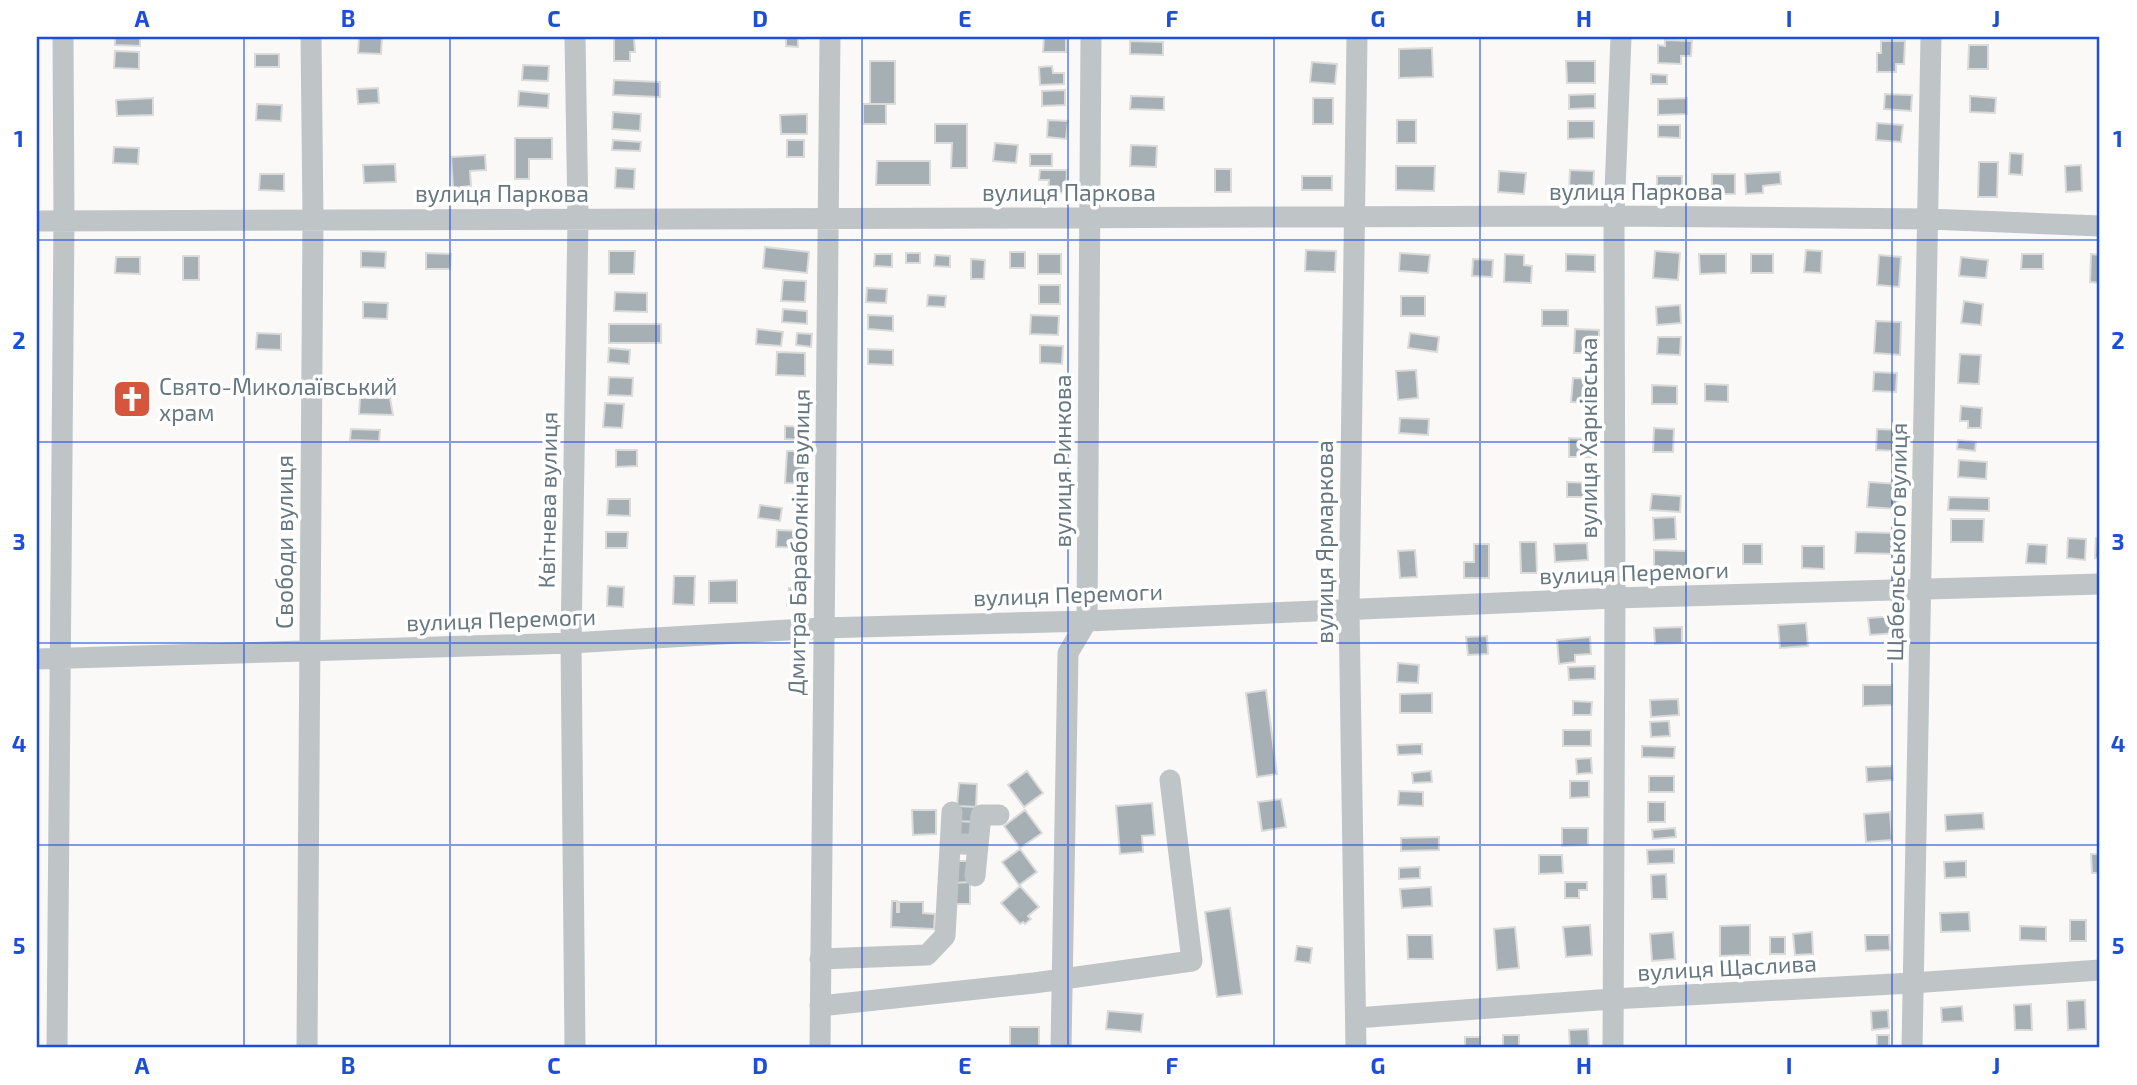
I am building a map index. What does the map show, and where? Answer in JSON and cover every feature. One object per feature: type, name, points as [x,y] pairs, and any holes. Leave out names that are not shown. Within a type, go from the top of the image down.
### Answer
[{"type":"street","points":[[57,1048],[62,659],[64,37]]},
{"type":"street","name":"Свободи вулиця","points":[[307,1048],[312,37]]},
{"type":"street","name":"Квітнева вулиця","points":[[575,37],[578,219],[571,643],[575,1048]]},
{"type":"street","name":"Дмитра Бараболкіна вулиця","points":[[820,1048],[822,628],[830,37]]},
{"type":"street","name":"вулиця Ринкова","points":[[1087,621],[1091,37]]},
{"type":"street","name":"вулиця Ярмаркова","points":[[1356,1048],[1349,609],[1357,37]]},
{"type":"street","name":"вулиця Харківська","points":[[1613,1048],[1614,216],[1620,37]]},
{"type":"street","name":"Щабельського вулиця","points":[[1912,1048],[1931,37]]},
{"type":"street","name":"вулиця Паркова","points":[[37,221],[1614,216],[1928,219],[2100,226]]},
{"type":"street","name":"вулиця Перемоги","points":[[37,659],[571,643],[822,628],[1087,621],[1615,598],[2100,584]]},
{"type":"street","points":[[1061,1048],[1068,653],[1087,621]]},
{"type":"street","points":[[820,1006],[1062,979],[1192,961],[1170,780]]},
{"type":"street","points":[[820,959],[927,955],[945,936],[952,812]]},
{"type":"street","points":[[975,876],[981,815],[999,815]]},
{"type":"street","points":[[950,843],[978,845]]},
{"type":"street","name":"вулиця Щаслива","points":[[1356,1018],[1612,999],[2100,970]]},
{"type":"building","points":[[115,37],[140,37],[140,46],[115,45]]},
{"type":"building","points":[[359,37],[382,38],[381,54],[358,53]]},
{"type":"building","points":[[786,37],[804,37],[804,39],[798,38],[798,47],[786,46]]},
{"type":"building","points":[[1044,37],[1066,37],[1066,52],[1043,52]]},
{"type":"building","points":[[614,38],[634,38],[635,52],[630,52],[630,61],[614,61]]},
{"type":"building","points":[[1665,40],[1692,41],[1691,56],[1681,56],[1681,64],[1658,63],[1658,45],[1665,46]]},
{"type":"building","points":[[1130,41],[1163,42],[1163,55],[1130,54]]},
{"type":"building","points":[[1881,41],[1905,41],[1904,64],[1896,64],[1896,72],[1877,72],[1877,53],[1881,53]]},
{"type":"building","points":[[1969,45],[1988,45],[1988,69],[1968,69]]},
{"type":"building","points":[[1432,48],[1433,77],[1399,78],[1399,49]]},
{"type":"building","points":[[115,51],[139,52],[139,69],[114,68]]},
{"type":"building","points":[[255,54],[279,54],[279,67],[255,67]]},
{"type":"building","points":[[870,61],[895,61],[895,104],[870,104]]},
{"type":"building","points":[[1566,61],[1595,61],[1595,83],[1567,83]]},
{"type":"building","points":[[1312,62],[1337,64],[1335,84],[1310,82]]},
{"type":"building","points":[[523,65],[549,66],[548,81],[522,80]]},
{"type":"building","points":[[1052,66],[1053,73],[1064,73],[1064,84],[1040,85],[1039,67]]},
{"type":"building","points":[[1651,74],[1667,75],[1667,84],[1651,84]]},
{"type":"building","points":[[614,80],[660,82],[660,97],[613,95]]},
{"type":"building","points":[[378,88],[379,103],[358,104],[357,89]]},
{"type":"building","points":[[1065,90],[1065,105],[1042,106],[1042,91]]},
{"type":"building","points":[[519,91],[549,94],[548,108],[518,106]]},
{"type":"building","points":[[1595,94],[1595,108],[1569,109],[1569,95]]},
{"type":"building","points":[[1885,94],[1912,95],[1911,111],[1884,109]]},
{"type":"building","points":[[1131,96],[1164,97],[1164,110],[1130,109]]},
{"type":"building","points":[[1970,96],[1996,98],[1995,113],[1970,112]]},
{"type":"building","points":[[153,98],[153,115],[117,116],[116,100]]},
{"type":"building","points":[[1313,98],[1333,98],[1333,124],[1313,124]]},
{"type":"building","points":[[1687,98],[1687,114],[1658,115],[1658,99]]},
{"type":"building","points":[[257,104],[282,105],[281,121],[256,120]]},
{"type":"building","points":[[863,104],[886,104],[886,124],[863,124]]},
{"type":"building","points":[[613,112],[641,114],[640,131],[612,129]]},
{"type":"building","points":[[807,114],[807,134],[781,134],[780,115]]},
{"type":"building","points":[[1048,120],[1068,121],[1066,139],[1047,137]]},
{"type":"building","points":[[1397,120],[1416,120],[1416,143],[1397,143]]},
{"type":"building","points":[[1568,121],[1594,121],[1594,138],[1568,139]]},
{"type":"building","points":[[1877,123],[1903,125],[1901,142],[1876,140]]},
{"type":"building","points":[[935,124],[967,124],[967,168],[951,168],[952,143],[935,143]]},
{"type":"building","points":[[1658,125],[1680,125],[1680,138],[1658,137]]},
{"type":"building","points":[[515,138],[552,138],[552,159],[529,159],[529,179],[515,179]]},
{"type":"building","points":[[613,140],[641,142],[640,151],[612,150]]},
{"type":"building","points":[[787,140],[804,140],[804,157],[787,157]]},
{"type":"building","points":[[995,143],[1018,145],[1016,163],[993,161]]},
{"type":"building","points":[[1131,145],[1157,146],[1156,167],[1130,166]]},
{"type":"building","points":[[114,147],[139,148],[138,164],[113,163]]},
{"type":"building","points":[[2010,153],[2023,154],[2022,175],[2009,174]]},
{"type":"building","points":[[1030,154],[1052,154],[1052,166],[1030,166]]},
{"type":"building","points":[[485,155],[486,170],[470,171],[471,186],[453,188],[451,157]]},
{"type":"building","points":[[877,161],[930,161],[930,185],[876,185]]},
{"type":"building","points":[[1979,162],[1998,162],[1997,197],[1978,197]]},
{"type":"building","points":[[395,164],[396,182],[364,183],[363,165]]},
{"type":"building","points":[[2081,165],[2082,191],[2066,192],[2065,166]]},
{"type":"building","points":[[1396,166],[1435,166],[1434,191],[1396,190]]},
{"type":"building","points":[[616,168],[635,169],[634,189],[615,188]]},
{"type":"building","points":[[1215,169],[1231,169],[1231,192],[1215,192]]},
{"type":"building","points":[[1040,170],[1067,170],[1066,193],[1048,192],[1049,180],[1039,180]]},
{"type":"building","points":[[1570,170],[1594,171],[1593,191],[1569,190]]},
{"type":"building","points":[[1499,171],[1526,173],[1524,194],[1498,192]]},
{"type":"building","points":[[1780,172],[1781,184],[1763,186],[1763,193],[1746,194],[1745,174]]},
{"type":"building","points":[[260,174],[284,174],[284,191],[259,190]]},
{"type":"building","points":[[1712,174],[1735,174],[1735,194],[1712,194]]},
{"type":"building","points":[[1302,176],[1332,176],[1332,190],[1302,190]]},
{"type":"building","points":[[1657,176],[1682,176],[1682,193],[1657,192]]},
{"type":"building","points":[[765,247],[809,252],[807,273],[763,268]]},
{"type":"building","points":[[1306,250],[1336,251],[1335,272],[1305,271]]},
{"type":"building","points":[[1806,250],[1822,251],[1821,273],[1804,272]]},
{"type":"building","points":[[361,251],[386,252],[385,268],[361,267]]},
{"type":"building","points":[[609,251],[635,251],[634,274],[609,274]]},
{"type":"building","points":[[1655,251],[1680,253],[1678,280],[1653,278]]},
{"type":"building","points":[[1010,252],[1025,252],[1025,268],[1010,268]]},
{"type":"building","points":[[426,253],[451,254],[450,269],[426,269]]},
{"type":"building","points":[[906,253],[920,253],[920,263],[906,263]]},
{"type":"building","points":[[1400,253],[1430,255],[1428,273],[1399,271]]},
{"type":"building","points":[[875,254],[892,254],[892,267],[874,266]]},
{"type":"building","points":[[1038,254],[1061,254],[1061,274],[1038,274]]},
{"type":"building","points":[[1505,254],[1524,255],[1524,265],[1532,266],[1531,283],[1504,282]]},
{"type":"building","points":[[1566,254],[1595,255],[1595,272],[1566,271]]},
{"type":"building","points":[[1699,254],[1726,254],[1726,273],[1700,274]]},
{"type":"building","points":[[1751,254],[1773,254],[1773,273],[1751,273]]},
{"type":"building","points":[[2022,254],[2043,254],[2043,269],[2021,269]]},
{"type":"building","points":[[2091,254],[2100,255],[2100,283],[2090,282]]},
{"type":"building","points":[[935,255],[950,256],[950,267],[934,266]]},
{"type":"building","points":[[1879,255],[1901,257],[1899,287],[1877,285]]},
{"type":"building","points":[[183,256],[199,256],[199,280],[183,280]]},
{"type":"building","points":[[116,257],[140,257],[140,274],[115,273]]},
{"type":"building","points":[[1961,257],[1988,260],[1986,278],[1959,276]]},
{"type":"building","points":[[971,259],[985,260],[984,279],[971,279]]},
{"type":"building","points":[[1473,259],[1493,260],[1492,277],[1472,276]]},
{"type":"building","points":[[783,280],[806,281],[805,302],[781,301]]},
{"type":"building","points":[[1039,285],[1060,285],[1060,304],[1039,304]]},
{"type":"building","points":[[867,288],[887,289],[886,303],[866,302]]},
{"type":"building","points":[[615,292],[647,293],[647,312],[614,311]]},
{"type":"building","points":[[928,295],[946,296],[945,307],[927,306]]},
{"type":"building","points":[[1401,296],[1425,296],[1425,316],[1401,316]]},
{"type":"building","points":[[1964,301],[1983,304],[1981,325],[1961,323]]},
{"type":"building","points":[[363,302],[388,303],[387,319],[363,318]]},
{"type":"building","points":[[1680,305],[1681,323],[1657,325],[1656,307]]},
{"type":"building","points":[[783,309],[807,311],[807,324],[782,322]]},
{"type":"building","points":[[1542,310],[1568,310],[1568,326],[1542,326]]},
{"type":"building","points":[[868,315],[893,316],[893,331],[868,329]]},
{"type":"building","points":[[1031,315],[1059,316],[1058,335],[1030,334]]},
{"type":"building","points":[[1876,321],[1901,322],[1900,355],[1874,353]]},
{"type":"building","points":[[609,324],[661,324],[661,343],[609,343]]},
{"type":"building","points":[[757,329],[783,332],[781,346],[756,344]]},
{"type":"building","points":[[1575,329],[1599,330],[1599,353],[1574,353]]},
{"type":"building","points":[[257,333],[281,334],[281,350],[256,349]]},
{"type":"building","points":[[797,333],[812,334],[811,347],[796,345]]},
{"type":"building","points":[[1410,333],[1439,337],[1437,352],[1408,348]]},
{"type":"building","points":[[1658,337],[1681,337],[1680,355],[1657,354]]},
{"type":"building","points":[[1040,345],[1063,346],[1062,364],[1040,363]]},
{"type":"building","points":[[609,348],[630,350],[629,364],[608,362]]},
{"type":"building","points":[[868,349],[893,350],[893,365],[868,364]]},
{"type":"building","points":[[777,352],[805,353],[805,376],[776,375]]},
{"type":"building","points":[[1960,354],[1981,355],[1979,384],[1958,383]]},
{"type":"building","points":[[1416,370],[1418,398],[1398,400],[1396,371]]},
{"type":"building","points":[[1874,372],[1897,373],[1896,392],[1873,391]]},
{"type":"building","points":[[609,377],[633,378],[632,396],[608,395]]},
{"type":"building","points":[[1573,378],[1597,379],[1595,403],[1571,402]]},
{"type":"building","points":[[1705,384],[1728,385],[1728,402],[1705,401]]},
{"type":"building","points":[[1652,385],[1677,386],[1677,404],[1652,404]]},
{"type":"building","points":[[360,398],[390,398],[393,415],[359,414]]},
{"type":"building","points":[[605,403],[624,404],[622,428],[603,427]]},
{"type":"building","points":[[1961,406],[1982,408],[1981,428],[1968,428],[1968,421],[1960,421]]},
{"type":"building","points":[[1400,418],[1429,419],[1428,435],[1399,433]]},
{"type":"building","points":[[785,426],[803,427],[802,440],[785,439]]},
{"type":"building","points":[[1654,428],[1674,429],[1673,452],[1653,452]]},
{"type":"building","points":[[351,429],[380,430],[379,441],[350,440]]},
{"type":"building","points":[[1877,429],[1898,430],[1897,451],[1876,450]]},
{"type":"building","points":[[1569,438],[1593,439],[1593,457],[1569,457]]},
{"type":"building","points":[[1958,440],[1976,442],[1975,451],[1957,449]]},
{"type":"building","points":[[616,450],[637,450],[637,466],[616,467]]},
{"type":"building","points":[[787,451],[805,451],[804,484],[785,483]]},
{"type":"building","points":[[1959,460],[1987,462],[1986,479],[1958,477]]},
{"type":"building","points":[[1567,482],[1590,483],[1590,497],[1567,497]]},
{"type":"building","points":[[1869,482],[1898,484],[1897,509],[1867,507]]},
{"type":"building","points":[[1652,494],[1681,496],[1680,512],[1650,510]]},
{"type":"building","points":[[1949,497],[1989,498],[1989,511],[1948,510]]},
{"type":"building","points":[[608,499],[630,499],[630,516],[607,515]]},
{"type":"building","points":[[760,505],[782,508],[780,521],[758,518]]},
{"type":"building","points":[[1675,517],[1676,539],[1654,540],[1653,518]]},
{"type":"building","points":[[1951,519],[1984,519],[1983,542],[1951,542]]},
{"type":"building","points":[[777,530],[804,531],[803,548],[776,547]]},
{"type":"building","points":[[606,532],[628,532],[627,548],[606,548]]},
{"type":"building","points":[[1856,532],[1897,533],[1897,554],[1855,553]]},
{"type":"building","points":[[2068,538],[2086,539],[2085,560],[2067,558]]},
{"type":"building","points":[[2096,538],[2100,538],[2100,558],[2095,558]]},
{"type":"building","points":[[1520,542],[1536,542],[1537,573],[1521,573]]},
{"type":"building","points":[[1587,543],[1588,560],[1555,562],[1554,544]]},
{"type":"building","points":[[1474,544],[1489,544],[1489,578],[1464,578],[1464,562],[1474,562]]},
{"type":"building","points":[[1743,544],[1762,544],[1762,564],[1743,564]]},
{"type":"building","points":[[2028,544],[2047,545],[2046,564],[2026,563]]},
{"type":"building","points":[[1802,546],[1824,546],[1824,569],[1802,568]]},
{"type":"building","points":[[1415,550],[1417,577],[1400,578],[1398,551]]},
{"type":"building","points":[[1654,550],[1686,551],[1686,571],[1654,571]]},
{"type":"building","points":[[674,576],[695,576],[694,605],[673,604]]},
{"type":"building","points":[[737,580],[737,603],[709,603],[709,581]]},
{"type":"building","points":[[608,586],[624,587],[623,607],[607,606]]},
{"type":"building","points":[[789,588],[805,590],[803,606],[787,605]]},
{"type":"building","points":[[1895,616],[1897,633],[1870,635],[1868,618]]},
{"type":"building","points":[[1806,623],[1808,646],[1780,648],[1778,625]]},
{"type":"building","points":[[1682,627],[1682,643],[1655,644],[1654,628]]},
{"type":"building","points":[[1487,636],[1488,654],[1468,655],[1466,637]]},
{"type":"building","points":[[1590,637],[1591,654],[1575,655],[1575,662],[1559,664],[1557,640]]},
{"type":"building","points":[[1398,663],[1419,665],[1418,683],[1397,682]]},
{"type":"building","points":[[1595,666],[1595,679],[1569,680],[1568,667]]},
{"type":"building","points":[[1863,685],[1892,685],[1892,705],[1863,706]]},
{"type":"building","points":[[1266,690],[1277,774],[1257,777],[1246,693]]},
{"type":"building","points":[[1432,693],[1432,713],[1400,713],[1400,694]]},
{"type":"building","points":[[1678,699],[1679,715],[1651,717],[1650,700]]},
{"type":"building","points":[[1573,701],[1592,702],[1591,715],[1573,715]]},
{"type":"building","points":[[1669,721],[1670,736],[1651,737],[1650,722]]},
{"type":"building","points":[[1563,730],[1591,730],[1591,746],[1563,746]]},
{"type":"building","points":[[1422,744],[1422,754],[1398,755],[1397,745]]},
{"type":"building","points":[[1642,746],[1675,747],[1674,758],[1642,757]]},
{"type":"building","points":[[1591,758],[1592,773],[1577,774],[1576,759]]},
{"type":"building","points":[[1892,766],[1893,780],[1867,782],[1866,767]]},
{"type":"building","points":[[1027,771],[1043,793],[1024,807],[1008,785]]},
{"type":"building","points":[[1431,771],[1432,782],[1413,783],[1412,773]]},
{"type":"building","points":[[1649,776],[1674,776],[1674,792],[1649,792]]},
{"type":"building","points":[[1570,781],[1589,781],[1589,797],[1570,798]]},
{"type":"building","points":[[959,783],[977,784],[976,807],[957,806]]},
{"type":"building","points":[[1399,791],[1423,792],[1423,806],[1398,805]]},
{"type":"building","points":[[1281,799],[1286,827],[1262,831],[1258,802]]},
{"type":"building","points":[[1648,802],[1665,802],[1665,822],[1648,822]]},
{"type":"building","points":[[1152,803],[1155,835],[1142,836],[1143,852],[1120,854],[1116,806]]},
{"type":"building","points":[[957,806],[976,807],[975,822],[956,821]]},
{"type":"building","points":[[912,810],[936,810],[936,834],[913,835]]},
{"type":"building","points":[[1025,810],[1042,833],[1020,848],[1004,826]]},
{"type":"building","points":[[1890,812],[1892,840],[1866,842],[1864,814]]},
{"type":"building","points":[[1983,813],[1984,829],[1946,831],[1945,815]]},
{"type":"building","points":[[956,821],[975,822],[973,841],[955,840]]},
{"type":"building","points":[[1562,828],[1588,828],[1588,845],[1562,846]]},
{"type":"building","points":[[1675,828],[1676,837],[1653,839],[1652,830]]},
{"type":"building","points":[[1439,837],[1439,850],[1401,851],[1401,838]]},
{"type":"building","points":[[1020,849],[1037,872],[1019,885],[1002,862]]},
{"type":"building","points":[[1674,849],[1674,863],[1648,864],[1647,850]]},
{"type":"building","points":[[2091,854],[2100,854],[2100,873],[2092,873]]},
{"type":"building","points":[[1539,855],[1562,855],[1563,873],[1539,874]]},
{"type":"building","points":[[954,861],[971,861],[970,882],[954,883]]},
{"type":"building","points":[[1966,861],[1966,877],[1945,878],[1944,862]]},
{"type":"building","points":[[1420,867],[1420,878],[1399,879],[1399,868]]},
{"type":"building","points":[[1666,874],[1667,899],[1652,899],[1651,875]]},
{"type":"building","points":[[970,882],[970,904],[953,904],[954,883]]},
{"type":"building","points":[[1565,882],[1587,882],[1587,890],[1579,890],[1579,898],[1565,898]]},
{"type":"building","points":[[1020,886],[1039,907],[1028,916],[1031,919],[1025,924],[1020,924],[1001,903]]},
{"type":"building","points":[[1431,887],[1432,906],[1402,908],[1400,889]]},
{"type":"building","points":[[892,901],[897,901],[897,912],[899,902],[923,902],[923,913],[935,914],[934,929],[891,927]]},
{"type":"building","points":[[1230,908],[1242,994],[1217,997],[1205,912]]},
{"type":"building","points":[[1969,912],[1970,931],[1941,932],[1940,913]]},
{"type":"building","points":[[2070,920],[2086,920],[2086,941],[2070,941]]},
{"type":"building","points":[[1590,925],[1592,955],[1566,957],[1563,927]]},
{"type":"building","points":[[1750,925],[1750,955],[1720,956],[1720,926]]},
{"type":"building","points":[[2020,926],[2046,927],[2046,941],[2020,940]]},
{"type":"building","points":[[1515,927],[1519,968],[1497,970],[1494,929]]},
{"type":"building","points":[[1673,932],[1675,959],[1652,961],[1650,934]]},
{"type":"building","points":[[1812,932],[1813,954],[1795,955],[1793,934]]},
{"type":"building","points":[[1407,935],[1432,935],[1433,959],[1408,959]]},
{"type":"building","points":[[1865,935],[1889,935],[1890,950],[1866,951]]},
{"type":"building","points":[[1770,937],[1785,937],[1785,954],[1770,954]]},
{"type":"building","points":[[1297,946],[1312,948],[1310,963],[1295,961]]},
{"type":"building","points":[[2085,1000],[2086,1029],[2068,1030],[2067,1001]]},
{"type":"building","points":[[2031,1004],[2032,1030],[2015,1030],[2014,1005]]},
{"type":"building","points":[[1962,1006],[1963,1021],[1942,1022],[1941,1008]]},
{"type":"building","points":[[1888,1010],[1889,1028],[1872,1030],[1871,1011]]},
{"type":"building","points":[[1108,1011],[1143,1014],[1141,1032],[1106,1029]]},
{"type":"building","points":[[1010,1027],[1039,1027],[1039,1048],[1010,1048]]},
{"type":"building","points":[[1588,1029],[1589,1048],[1570,1048],[1569,1030]]},
{"type":"building","points":[[1503,1035],[1519,1035],[1519,1048],[1503,1048]]},
{"type":"building","points":[[1877,1035],[1889,1035],[1889,1048],[1877,1048]]},
{"type":"building","points":[[1465,1037],[1480,1037],[1480,1048],[1465,1048]]},
{"type":"place","name":"Свято-Миколаївський храм","points":[[132,399]]}]
